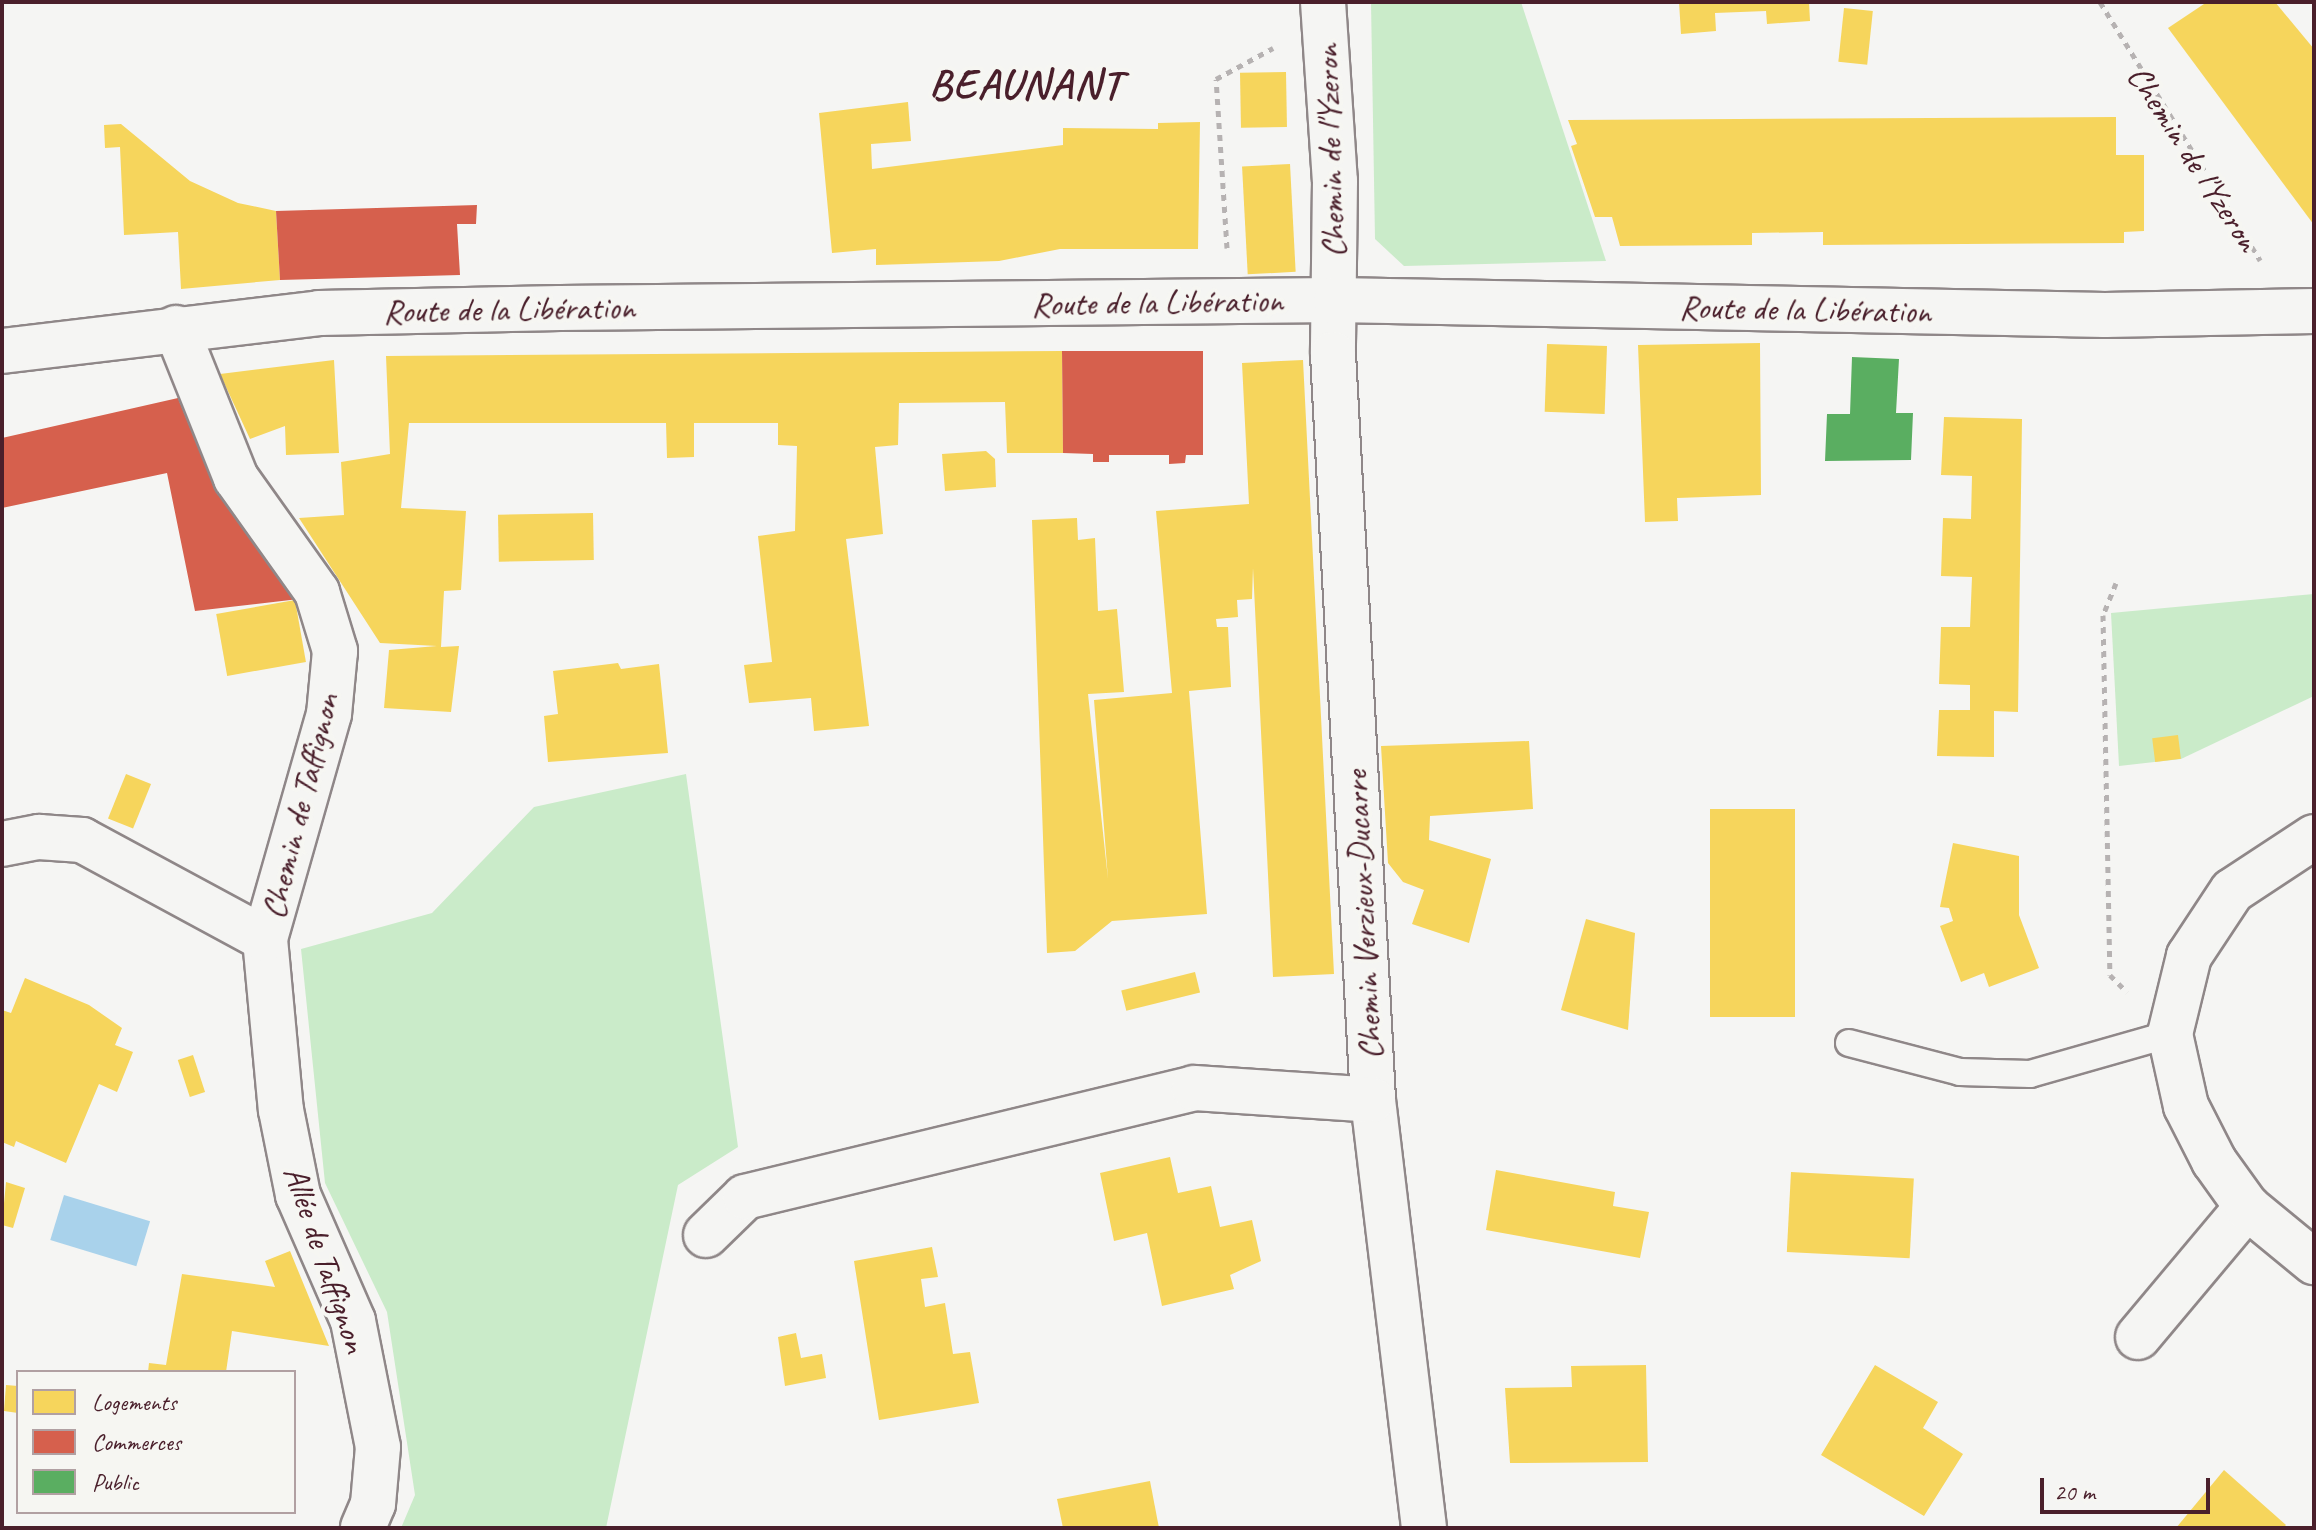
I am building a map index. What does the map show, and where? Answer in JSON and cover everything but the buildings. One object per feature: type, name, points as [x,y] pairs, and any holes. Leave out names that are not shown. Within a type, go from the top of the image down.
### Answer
[{"type":"street","name":"Chemin de l'Yzeron","points":[[1323,2],[1335,181],[1336,300]]},
{"type":"street","name":"Route de la Libération","points":[[2,351],[319,313],[424,311],[1336,300],[2105,315],[2303,311]]},
{"type":"street","name":"Chemin Verzieux-Ducarre","points":[[1336,300],[1333,354],[1373,1100],[1424,1528]]},
{"type":"street","name":"Chemin de Taffignon","points":[[2,844],[39,837],[82,840],[265,939],[329,714],[335,651],[317,592],[236,478],[176,328]]},
{"type":"street","points":[[2314,837],[2232,891],[2189,956],[2170,1034],[2186,1106],[2214,1161],[2247,1207],[2314,1262]]},
{"type":"street","name":"Allée de Taffignon","points":[[265,939],[281,1110],[298,1195],[353,1321],[378,1447],[373,1504],[363,1528]]},
{"type":"street","points":[[706,1235],[745,1197],[1194,1088],[1373,1100]]},
{"type":"street","points":[[2138,1337],[2247,1207]]},
{"type":"lane","points":[[1849,1043],[1960,1072],[2030,1074],[2170,1034]]},
{"type":"path","name":"Chemin de l'Yzeron","points":[[2100,2],[2303,311]]},
{"type":"path","points":[[1230,301],[1216,79],[1279,42]]},
{"type":"path","points":[[2116,583],[2103,615],[2110,975],[2170,1034]]},
{"type":"green space","points":[[1371,2],[1521,2],[1606,261],[1404,266],[1375,239]]},
{"type":"green space","points":[[2314,594],[2314,696],[2181,759],[2119,766],[2111,613]]},
{"type":"green space","points":[[686,774],[738,1147],[678,1185],[606,1528],[401,1528],[415,1495],[387,1312],[325,1183],[301,949],[432,913],[534,807]]},
{"type":"water","points":[[64,1195],[150,1221],[136,1266],[50,1240]]},
{"type":"district","name":"BEAUNANT","points":[[1026,85]]}]
